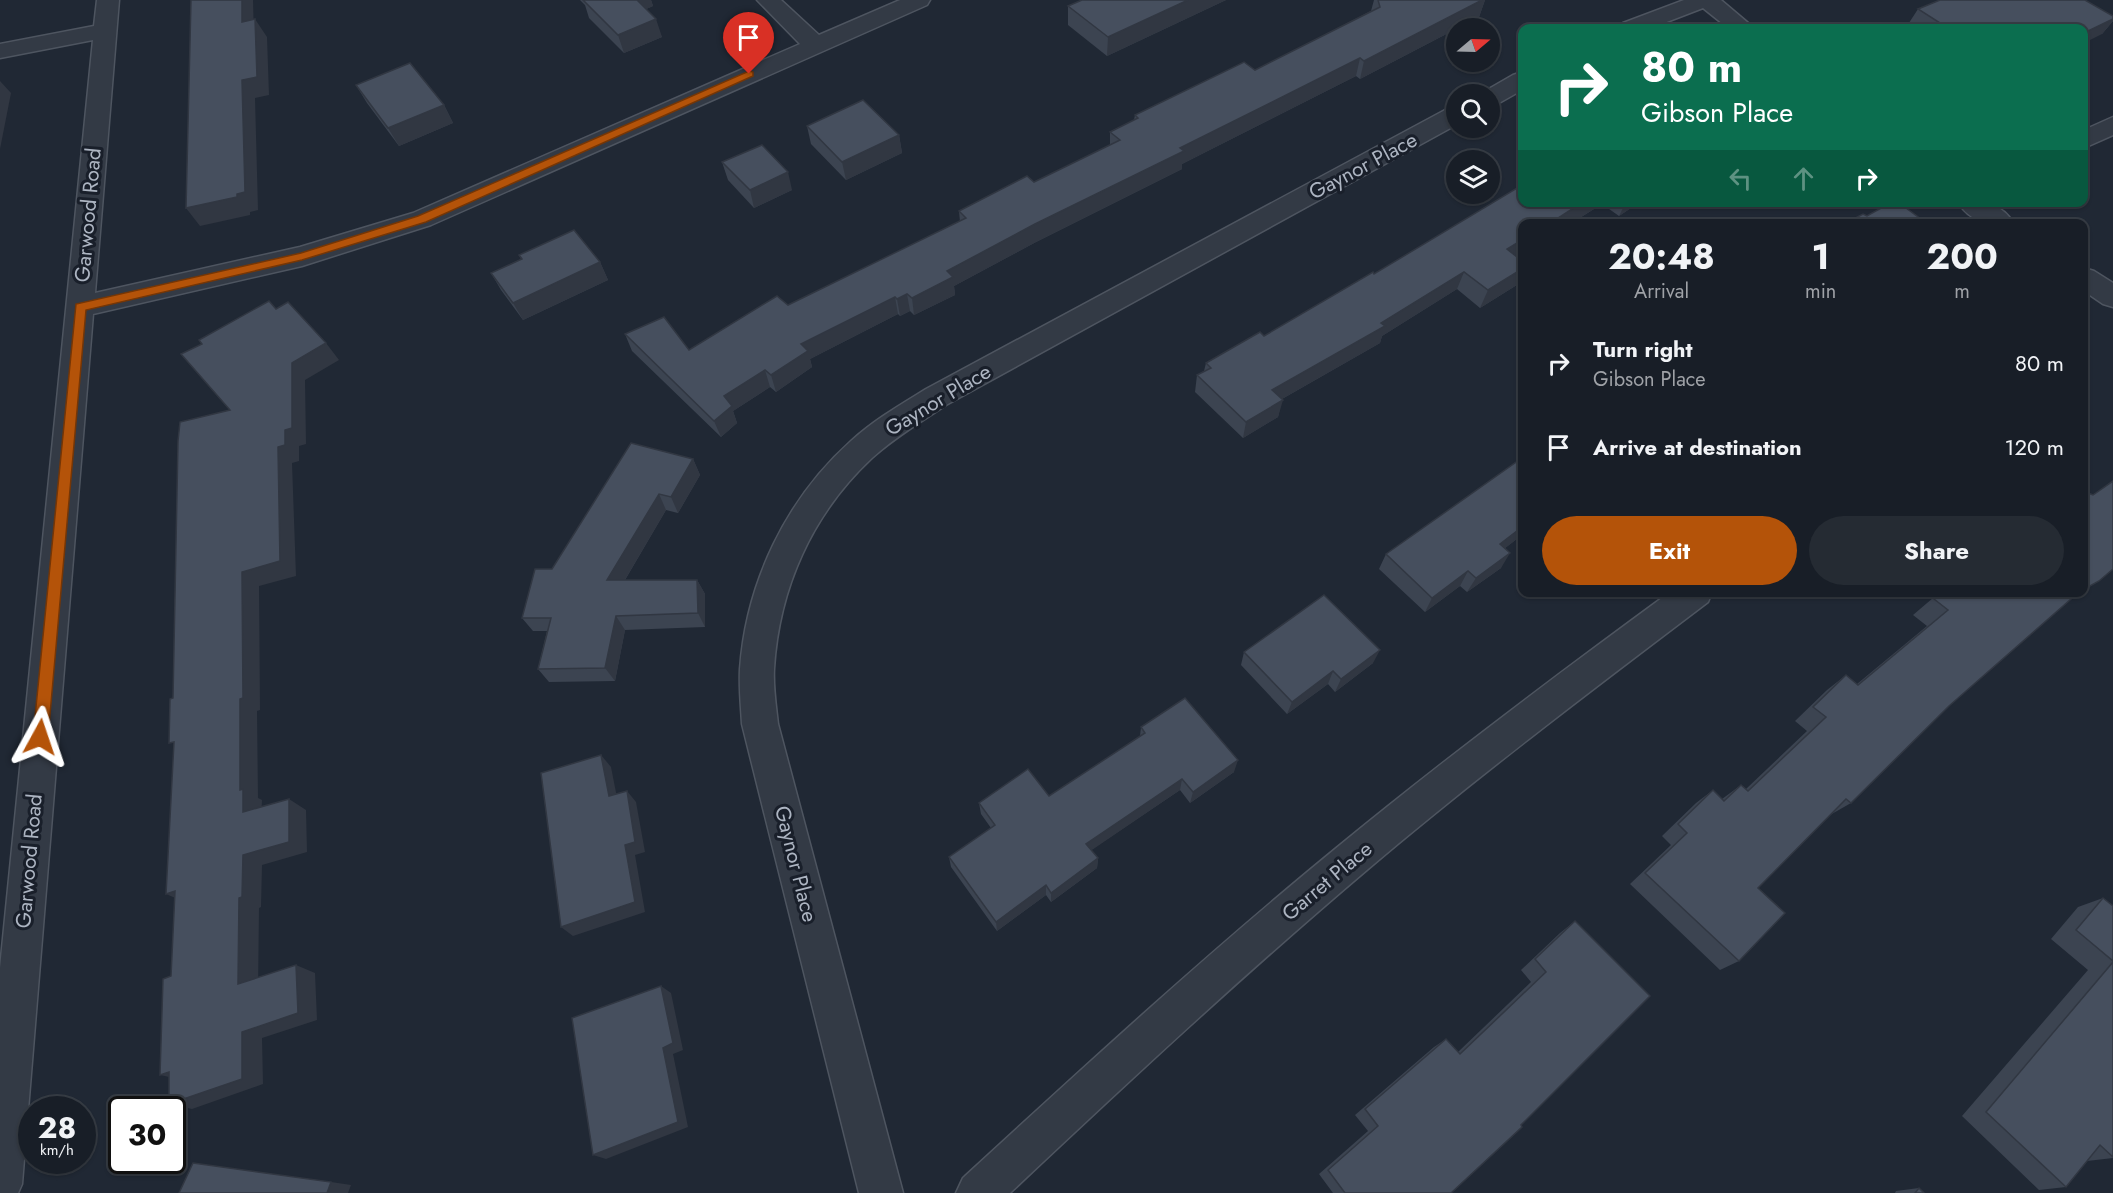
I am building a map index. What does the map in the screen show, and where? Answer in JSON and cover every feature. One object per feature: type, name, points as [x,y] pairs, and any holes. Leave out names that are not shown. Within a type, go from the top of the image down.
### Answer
[{"type":"street","points":[[768,0],[815,45]]},
{"type":"street","points":[[80,307],[302,256],[422,219],[919,0]]},
{"type":"street","points":[[1642,24],[1706,0],[1737,24]]},
{"type":"street","points":[[0,51],[106,16]]},
{"type":"street","name":"Garwood Road","points":[[0,1184],[6,1063],[106,16]]},
{"type":"street","points":[[1500,92],[1518,82]]},
{"type":"street","name":"Gaynor Place","points":[[881,1193],[760,724],[757,669],[763,617],[780,563],[806,514],[851,460],[889,427],[936,397],[1446,120]]},
{"type":"street","points":[[2088,138],[2113,125]]},
{"type":"street","name":"Garret Place","points":[[978,1193],[1140,1042],[1354,857],[1543,705],[1689,597]]},
{"type":"building","points":[[191,0],[242,0],[242,22],[255,19],[257,77],[242,80],[245,192],[237,194],[237,197],[186,208]]},
{"type":"building","points":[[583,0],[637,0],[656,19],[618,35]]},
{"type":"building","points":[[1082,0],[1188,0],[1108,37],[1068,6]]},
{"type":"building","points":[[1378,0],[1482,0],[1364,61],[1360,58],[1180,148],[1184,151],[1035,224],[947,271],[953,277],[912,298],[907,294],[897,299],[895,297],[801,344],[808,351],[771,375],[765,370],[724,396],[732,406],[714,421],[625,334],[664,317],[689,350],[777,296],[788,305],[966,218],[959,211],[1027,176],[1034,182],[1120,140],[1110,132],[1138,118],[1135,115],[1244,62],[1255,70],[1380,7]]},
{"type":"building","points":[[1940,0],[2085,0],[2113,16],[2113,19],[2088,31],[2088,24],[1938,24],[1940,23],[1918,9]]},
{"type":"building","points":[[410,63],[444,105],[388,128],[356,85]]},
{"type":"building","points":[[863,100],[899,135],[842,162],[807,126]]},
{"type":"building","points":[[762,145],[788,172],[750,190],[722,162]]},
{"type":"building","points":[[1518,187],[1518,207],[1575,207],[1557,219],[1518,219],[1518,242],[1507,249],[1518,258],[1518,271],[1488,290],[1464,272],[1381,323],[1385,326],[1272,390],[1283,400],[1246,422],[1197,375],[1211,368],[1206,363],[1260,332],[1264,336],[1373,272],[1374,274],[1490,204],[1500,204],[1500,198]]},
{"type":"building","points":[[1883,207],[1905,207],[1921,219],[1854,219],[1863,214],[1867,216]]},
{"type":"building","points":[[574,230],[600,262],[513,303],[491,273],[522,259],[519,255]]},
{"type":"building","points":[[269,301],[276,309],[288,302],[326,343],[292,363],[292,428],[285,430],[285,445],[278,447],[280,561],[242,572],[243,698],[240,699],[240,790],[243,789],[243,812],[289,799],[289,842],[243,855],[242,897],[239,898],[238,984],[296,965],[298,1013],[242,1032],[242,1079],[186,1098],[186,1096],[169,1096],[169,1072],[160,1075],[163,979],[171,976],[175,891],[166,894],[174,742],[169,743],[170,699],[173,698],[178,441],[180,422],[230,410],[181,354],[202,344],[199,340]]},
{"type":"building","points":[[631,443],[693,459],[671,497],[659,494],[607,580],[697,580],[698,613],[616,616],[605,668],[538,669],[551,618],[522,618],[535,569],[552,569]]},
{"type":"building","points":[[1518,461],[1518,530],[1500,544],[1510,553],[1476,578],[1468,571],[1432,598],[1386,554]]},
{"type":"building","points":[[2113,481],[2113,569],[2090,586],[2088,585],[2088,493],[2093,495]]},
{"type":"building","points":[[1324,595],[1380,650],[1341,679],[1333,671],[1292,702],[1244,652]]},
{"type":"building","points":[[1936,597],[2073,597],[1949,706],[1851,803],[1846,799],[1758,888],[1785,913],[1739,961],[1645,873],[1687,833],[1678,824],[1713,790],[1724,801],[1741,785],[1748,791],[1826,717],[1813,707],[1846,675],[1858,685],[1948,610],[1934,599]]},
{"type":"building","points":[[1185,698],[1238,760],[1193,792],[1182,779],[1086,844],[1098,858],[1051,893],[1046,885],[996,922],[949,857],[995,825],[979,803],[1028,769],[1049,796],[1145,733],[1141,727]]},
{"type":"building","points":[[601,755],[609,796],[627,791],[635,842],[625,845],[635,902],[561,927],[541,773]]},
{"type":"building","points":[[2103,898],[2113,906],[2113,961],[2076,930]]},
{"type":"building","points":[[1575,921],[1650,996],[1521,1125],[1522,1127],[1451,1193],[1345,1193],[1328,1170],[1378,1126],[1365,1109],[1446,1039],[1460,1054],[1546,972],[1535,959]]},
{"type":"building","points":[[2113,962],[2113,1157],[2100,1145],[2066,1187],[1986,1112]]},
{"type":"building","points":[[661,986],[673,1043],[663,1048],[678,1122],[593,1155],[572,1018]]},
{"type":"building","points":[[193,1163],[331,1182],[327,1193],[179,1193]]},
{"type":"route","points":[[40,737],[80,307],[302,256],[364,239],[422,219],[749,74]]}]
